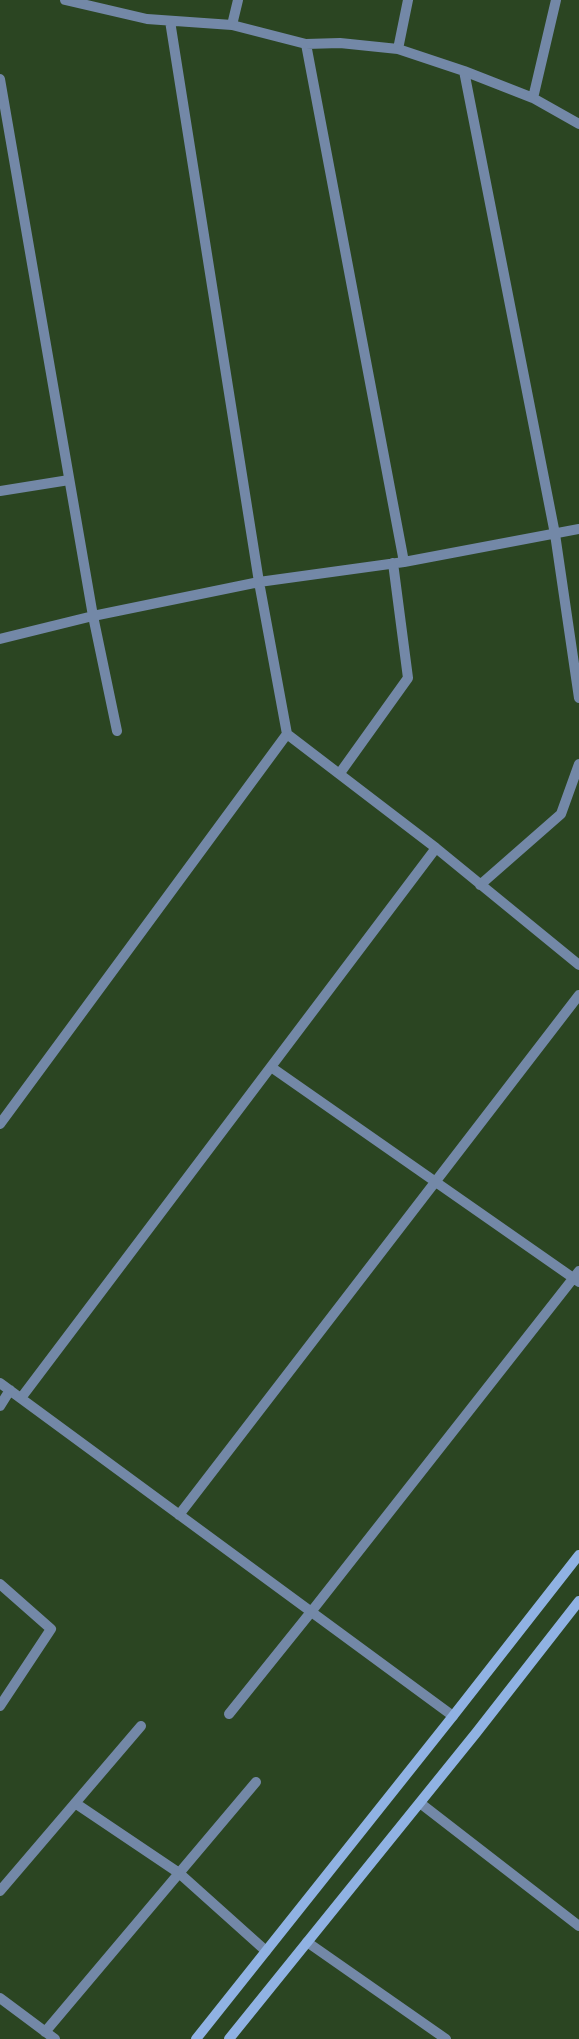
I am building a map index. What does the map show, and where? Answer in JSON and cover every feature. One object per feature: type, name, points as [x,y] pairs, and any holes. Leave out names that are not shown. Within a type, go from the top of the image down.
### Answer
[{"type":"main road","points":[[196,2039],[579,1555]]},
{"type":"main road","points":[[229,2039],[420,1803],[579,1601]]},
{"type":"street","points":[[65,0],[83,2],[170,22],[232,26],[306,44],[340,43],[398,49],[464,71],[533,98],[579,124]]},
{"type":"street","points":[[232,26],[238,0]]},
{"type":"street","points":[[398,49],[408,0]]},
{"type":"street","points":[[533,98],[556,0]]},
{"type":"street","points":[[170,22],[259,582],[287,734],[436,848],[579,966]]},
{"type":"street","points":[[306,44],[398,563],[408,678],[340,773]]},
{"type":"street","points":[[464,71],[555,534],[579,698]]},
{"type":"street","points":[[0,79],[93,616],[117,731]]},
{"type":"street","points":[[0,491],[69,480]]},
{"type":"street","points":[[0,638],[93,616],[259,582],[398,563],[579,529]]},
{"type":"street","points":[[0,1124],[287,734]]},
{"type":"street","points":[[480,885],[561,814],[579,764]]},
{"type":"street","points":[[21,1398],[436,848]]},
{"type":"street","points":[[179,1515],[579,995]]},
{"type":"street","points":[[230,1714],[577,1277],[271,1067]]},
{"type":"street","points":[[0,1383],[453,1716]]},
{"type":"street","points":[[0,1406],[10,1390]]},
{"type":"street","points":[[0,1584],[51,1629],[0,1706]]},
{"type":"street","points":[[0,1891],[141,1726]]},
{"type":"street","points":[[45,2032],[256,1782]]},
{"type":"street","points":[[75,1803],[179,1874],[266,1951]]},
{"type":"street","points":[[420,1803],[579,1926]]},
{"type":"street","points":[[308,1942],[446,2039]]},
{"type":"street","points":[[0,1998],[55,2039]]}]
